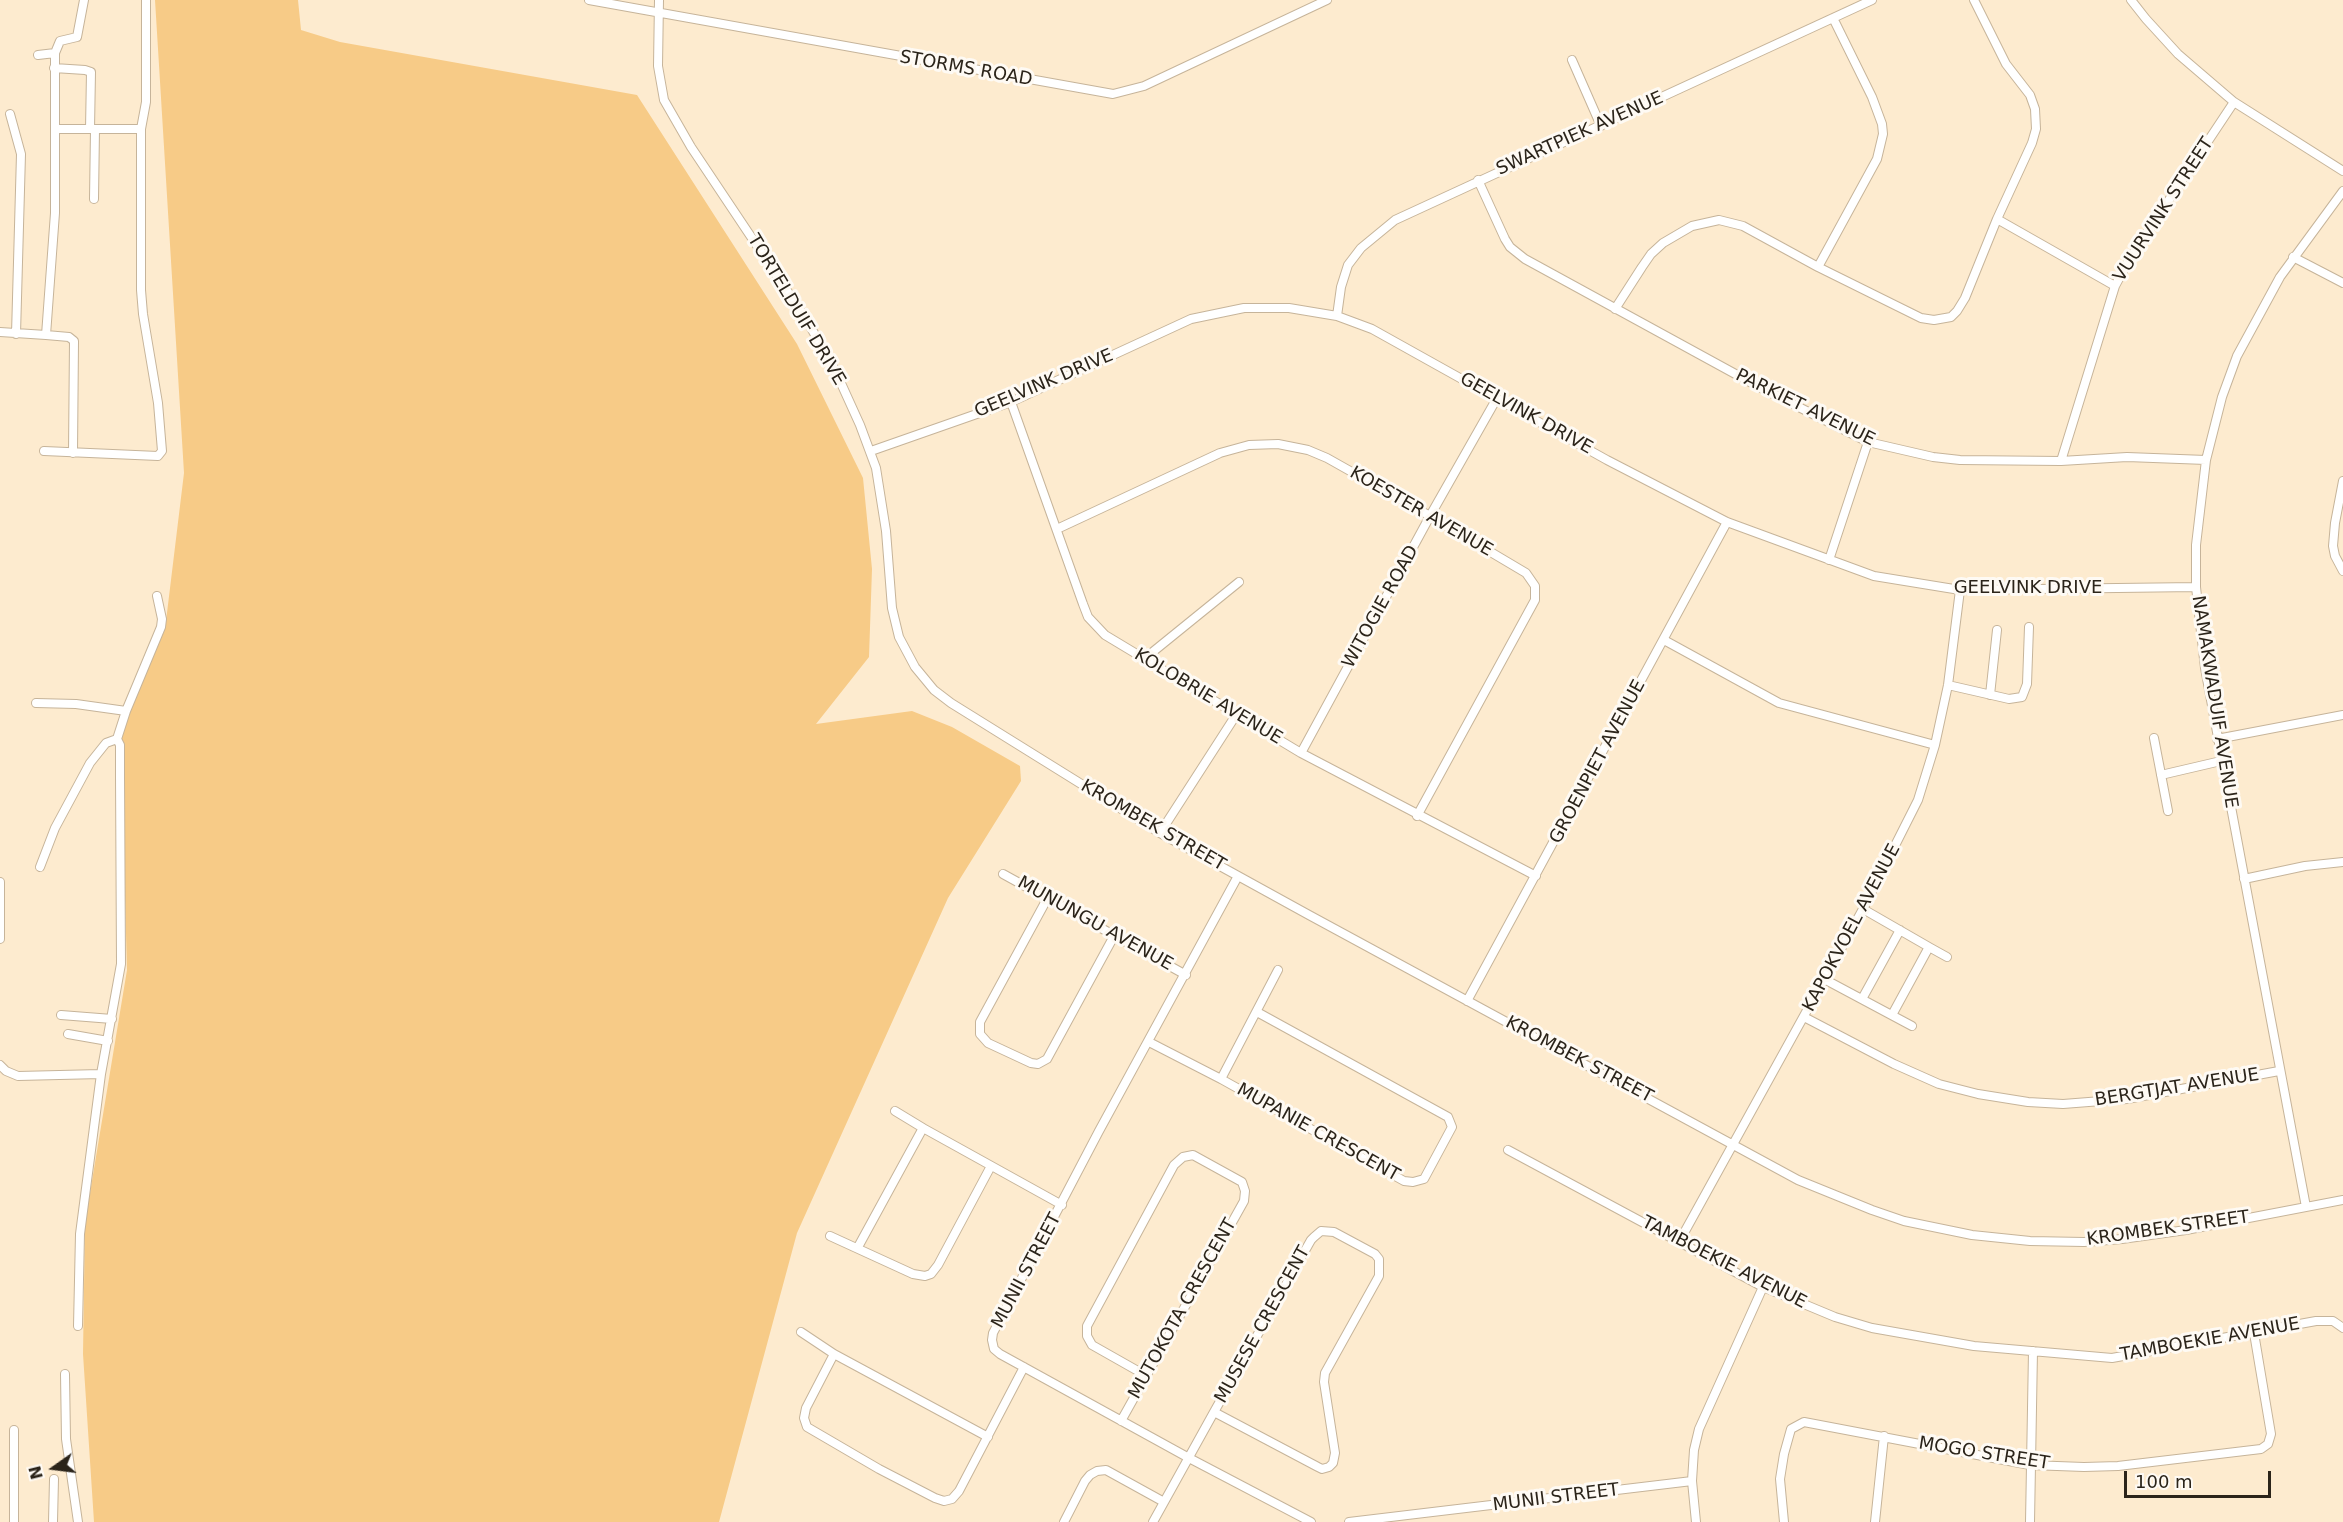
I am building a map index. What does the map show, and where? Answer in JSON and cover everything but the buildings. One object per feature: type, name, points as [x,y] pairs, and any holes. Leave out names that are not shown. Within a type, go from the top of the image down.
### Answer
[{"type":"street","points":[[46,335],[55,213],[55,53],[60,41],[77,38],[84,0]]},
{"type":"street","points":[[44,451],[158,456],[162,452],[158,403],[141,290],[141,129],[146,102],[147,0]]},
{"type":"street","name":"STORMS ROAD","points":[[589,0],[1113,94],[1144,86],[1327,0]]},
{"type":"street","name":"TORTELDUIF DRIVE","points":[[659,0],[658,78],[669,110],[819,342],[835,370],[871,451],[881,490],[890,591],[899,637]]},
{"type":"street","name":"SWARTPIEK AVENUE","points":[[1337,316],[1347,265],[1361,248],[1395,220],[1872,0]]},
{"type":"street","points":[[1615,309],[1651,254],[1663,243],[1705,222],[1719,220],[1743,226],[1818,267],[1921,318],[1942,320],[1951,317],[1965,298],[2036,129],[2036,118],[2030,95],[2006,64],[1974,0]]},
{"type":"street","points":[[2131,0],[2178,54],[2234,102],[2343,171]]},
{"type":"street","points":[[1818,267],[1877,159],[1883,134],[1882,124],[1872,97],[1833,18]]},
{"type":"street","points":[[38,55],[55,53]]},
{"type":"street","points":[[1572,60],[1601,126]]},
{"type":"street","points":[[54,68],[91,72],[94,199]]},
{"type":"street","name":"VUURVINK STREET","points":[[2061,461],[2115,286],[2129,260],[2234,102]]},
{"type":"street","points":[[10,114],[21,154],[16,334]]},
{"type":"street","points":[[55,129],[141,129]]},
{"type":"street","name":"PARKIET AVENUE","points":[[1478,180],[1505,239],[1517,254],[1761,388],[1868,442],[1924,455],[1960,460],[2061,461],[2127,457],[2206,460]]},
{"type":"street","name":"NAMAKWADUIF AVENUE","points":[[2306,1207],[2221,761],[2201,643],[2196,587],[2198,515],[2206,460],[2222,397],[2237,356],[2259,313],[2293,257],[2343,191]]},
{"type":"street","points":[[1997,219],[2115,286]]},
{"type":"street","points":[[2293,257],[2343,284]]},
{"type":"street","name":"GEELVINK DRIVE","points":[[871,451],[1011,402],[1177,325],[1212,313],[1272,306],[1337,316],[1390,338],[1664,490],[1727,522],[1828,560],[1889,579],[1960,590],[2196,587]]},
{"type":"street","points":[[0,332],[69,337],[74,341],[73,453]]},
{"type":"street","name":"WITOGIE ROAD","points":[[1301,753],[1497,398]]},
{"type":"street","name":"KOLOBRIE AVENUE","points":[[1011,402],[1088,617],[1105,635],[1301,753],[1536,876]]},
{"type":"street","points":[[1828,560],[1868,442]]},
{"type":"street","name":"KOESTER AVENUE","points":[[1057,529],[1220,453],[1249,445],[1264,444],[1308,450],[1430,516],[1526,573],[1533,581],[1536,596],[1418,816]]},
{"type":"street","points":[[2343,481],[2333,546],[2343,572]]},
{"type":"street","name":"GROENPIET AVENUE","points":[[1467,1001],[1727,522]]},
{"type":"street","points":[[1144,658],[1239,582]]},
{"type":"street","name":"KAPOKVOEL AVENUE","points":[[1679,1242],[1863,909],[1918,801],[1935,744],[1948,685],[1960,590]]},
{"type":"street","points":[[78,1326],[80,1234],[101,1074],[121,964],[120,745],[117,740],[126,711],[161,627],[162,619],[157,596]]},
{"type":"street","points":[[1948,685],[1990,695],[2020,698],[2027,684],[2029,627]]},
{"type":"street","points":[[1990,695],[1997,630]]},
{"type":"street","name":"KROMBEK STREET","points":[[899,637],[915,667],[934,690],[951,703],[1160,833],[1805,1184],[1883,1214],[1972,1235],[2047,1242],[2121,1239],[2195,1229],[2343,1200]]},
{"type":"street","points":[[1664,640],[1779,703],[1935,744]]},
{"type":"street","points":[[36,703],[76,704],[126,711]]},
{"type":"street","points":[[1160,833],[1236,715]]},
{"type":"street","points":[[2217,739],[2343,715]]},
{"type":"street","points":[[2154,738],[2168,811]]},
{"type":"street","points":[[40,867],[51,837],[90,763],[106,742],[117,740]]},
{"type":"street","points":[[2161,775],[2221,761]]},
{"type":"street","points":[[2244,879],[2305,866],[2343,862]]},
{"type":"street","name":"MUNUNGU AVENUE","points":[[1003,874],[1186,975]]},
{"type":"street","name":"MUNII STREET","points":[[1239,876],[1099,1131],[993,1333],[992,1341],[996,1351],[1024,1367],[1311,1522]]},
{"type":"street","points":[[0,882],[0,939]]},
{"type":"street","points":[[1047,898],[980,1022],[980,1034],[988,1042],[1031,1064],[1038,1064],[1047,1059],[1114,936]]},
{"type":"street","points":[[1863,909],[1947,957]]},
{"type":"street","points":[[1862,999],[1899,930]]},
{"type":"street","points":[[1892,1015],[1929,947]]},
{"type":"street","points":[[1221,1079],[1278,970]]},
{"type":"street","points":[[1824,979],[1912,1026]]},
{"type":"street","name":"MUPANIE CRESCENT","points":[[1149,1042],[1221,1079],[1404,1181],[1419,1181],[1429,1173],[1452,1128],[1448,1117],[1257,1012]]},
{"type":"street","points":[[61,1015],[112,1019]]},
{"type":"street","name":"BERGTJAT AVENUE","points":[[1804,1017],[1894,1064],[1939,1084],[1978,1094],[2028,1102],[2062,1104],[2127,1099],[2279,1071]]},
{"type":"street","points":[[68,1034],[108,1041]]},
{"type":"street","points":[[0,1065],[6,1071],[18,1076],[101,1074]]},
{"type":"street","points":[[895,1111],[1062,1205]]},
{"type":"street","points":[[858,1247],[923,1128]]},
{"type":"street","name":"TAMBOEKIE AVENUE","points":[[1508,1150],[1763,1287],[1835,1317],[1872,1328],[1974,1346],[2117,1358],[2316,1321],[2333,1322],[2343,1328]]},
{"type":"street","name":"MUTOKOTA CRESCENT","points":[[1121,1420],[1245,1197],[1244,1186],[1238,1179],[1198,1157],[1188,1155],[1180,1159],[1168,1175],[1087,1326],[1087,1335],[1092,1345],[1146,1375]]},
{"type":"street","points":[[830,1236],[913,1274],[925,1276],[931,1274],[991,1166]]},
{"type":"street","name":"MUSESE CRESCENT","points":[[1153,1522],[1214,1413],[1317,1233],[1325,1230],[1334,1232],[1375,1254],[1379,1259],[1379,1276],[1325,1373],[1324,1382],[1335,1454],[1333,1463],[1329,1467],[1322,1469],[1214,1413]]},
{"type":"street","points":[[1696,1522],[1692,1481],[1694,1450],[1699,1429],[1763,1287]]},
{"type":"street","points":[[801,1332],[834,1354],[988,1437]]},
{"type":"street","name":"MOGO STREET","points":[[1784,1522],[1781,1470],[1787,1440],[1794,1426],[1806,1422],[2030,1465],[2118,1466],[2264,1448],[2271,1434],[2254,1333]]},
{"type":"street","points":[[2030,1522],[2033,1351]]},
{"type":"street","points":[[834,1354],[806,1408],[805,1423],[814,1432],[879,1469],[935,1498],[949,1500],[959,1491],[1024,1367]]},
{"type":"street","points":[[65,1374],[66,1439],[78,1522]]},
{"type":"street","points":[[14,1430],[14,1522]]},
{"type":"street","points":[[1875,1522],[1884,1436]]},
{"type":"street","points":[[1064,1522],[1088,1478],[1098,1471],[1106,1470],[1164,1502]]},
{"type":"street","points":[[53,1522],[54,1479]]},
{"type":"street","name":"MUNII STREET","points":[[1349,1522],[1398,1519],[1692,1481]]},
{"type":"shaded area","points":[[155,0],[298,0],[301,30],[340,42],[637,95],[797,344],[863,478],[872,569],[869,657],[816,724],[912,711],[952,727],[1020,766],[1021,781],[948,898],[797,1233],[719,1522],[94,1522],[83,1354],[85,1223],[127,970],[120,712],[166,621],[184,473]]}]
